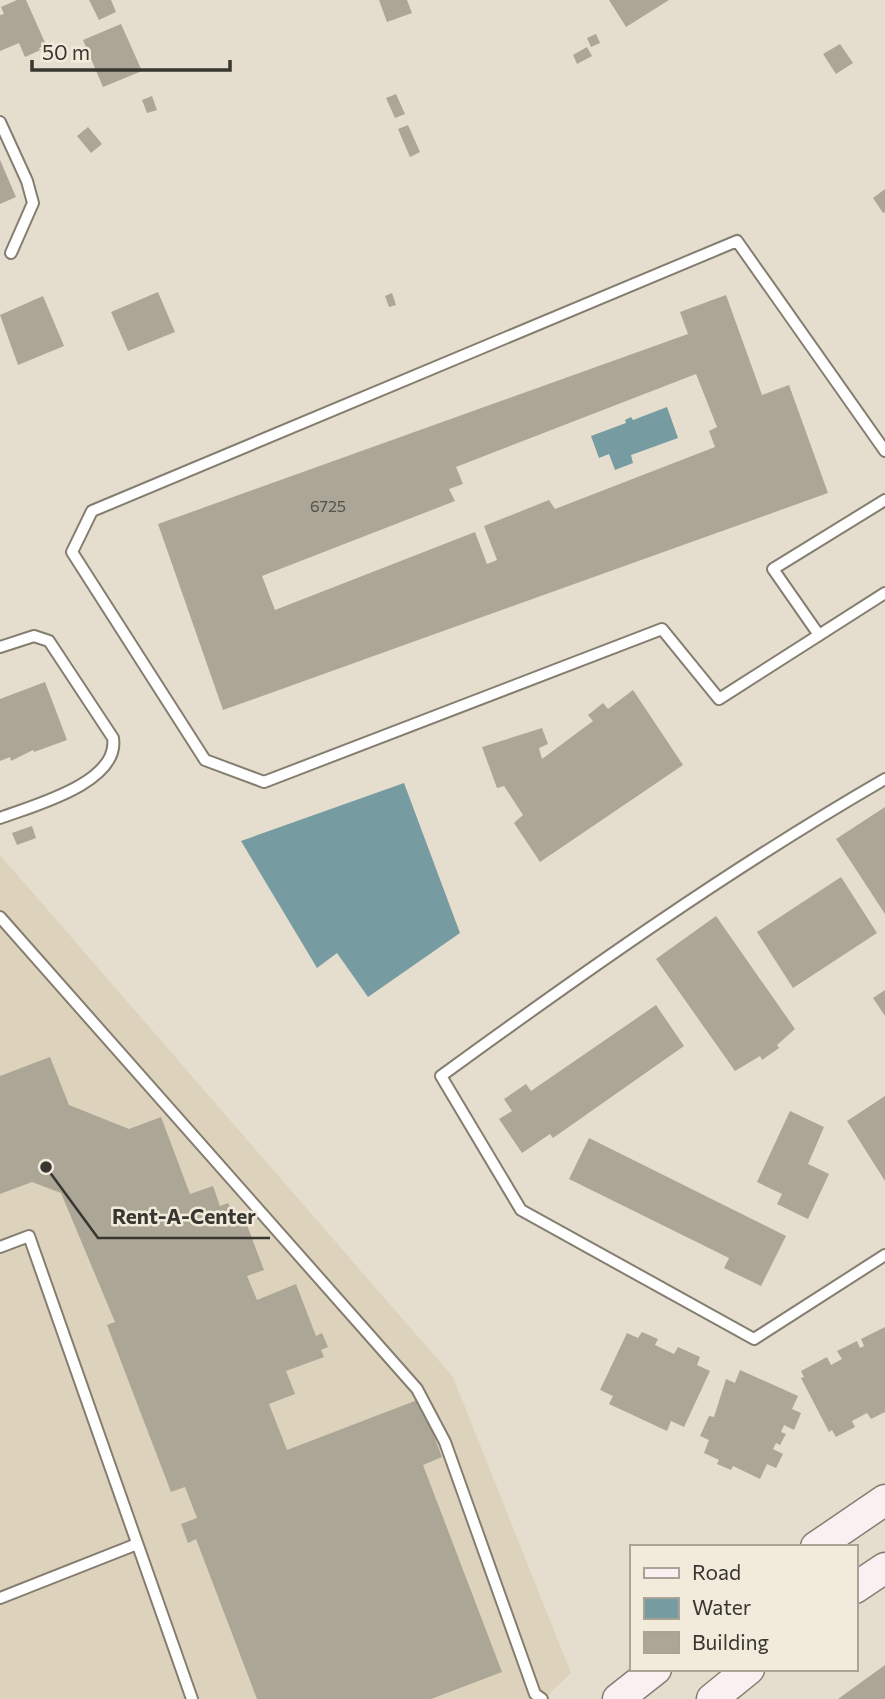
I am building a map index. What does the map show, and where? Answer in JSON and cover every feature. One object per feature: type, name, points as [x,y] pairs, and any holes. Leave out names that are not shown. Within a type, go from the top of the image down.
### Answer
[{"type":"main road","points":[[819,1545],[885,1500]]},
{"type":"main road","points":[[857,1587],[885,1568]]},
{"type":"main road","points":[[618,1699],[653,1671]]},
{"type":"main road","points":[[712,1699],[747,1671]]},
{"type":"lane","points":[[0,122],[33,203],[11,253]]},
{"type":"lane","points":[[885,451],[737,241],[92,512],[72,552],[205,760],[264,782],[662,629],[719,699],[885,593]]},
{"type":"lane","points":[[819,635],[774,569],[885,500]]},
{"type":"lane","points":[[0,647],[34,636],[49,641],[113,738],[114,746],[102,768],[72,792],[0,818]]},
{"type":"lane","points":[[885,779],[810,823],[729,877],[441,1076],[521,1210],[754,1339],[885,1255]]},
{"type":"lane","points":[[0,917],[417,1389],[445,1442],[535,1694],[542,1699]]},
{"type":"lane","points":[[0,1247],[29,1236],[192,1699]]},
{"type":"lane","points":[[0,1598],[137,1544]]},
{"type":"shaded area","points":[[0,855],[453,1377],[571,1673],[544,1699],[0,1699]]},
{"type":"water","points":[[667,407],[678,438],[631,455],[633,463],[615,470],[609,454],[599,458],[591,436],[626,423],[625,420],[631,417],[633,420]]},
{"type":"water","points":[[404,783],[460,933],[368,997],[337,953],[317,968],[241,841]]},
{"type":"building","points":[[17,0],[26,0],[47,47],[25,57],[19,43],[0,51],[0,15],[4,14],[1,7]]},
{"type":"building","points":[[89,0],[111,0],[116,12],[99,20]]},
{"type":"building","points":[[379,0],[407,0],[412,13],[387,22]]},
{"type":"building","points":[[609,0],[669,0],[626,27]]},
{"type":"building","points":[[121,24],[142,71],[103,87],[83,40]]},
{"type":"building","points":[[596,34],[600,43],[591,47],[587,38]]},
{"type":"building","points":[[840,44],[853,63],[836,74],[823,54]]},
{"type":"building","points":[[587,47],[592,56],[577,64],[573,55]]},
{"type":"building","points":[[396,94],[405,114],[395,118],[386,98]]},
{"type":"building","points":[[152,96],[157,110],[147,113],[142,100]]},
{"type":"building","points":[[408,125],[420,152],[410,157],[398,129]]},
{"type":"building","points":[[88,127],[102,144],[91,153],[77,136]]},
{"type":"building","points":[[0,160],[16,197],[0,204]]},
{"type":"building","points":[[885,189],[885,212],[883,213],[873,198]]},
{"type":"building","points":[[158,292],[175,332],[128,351],[111,312]]},
{"type":"building","points":[[392,293],[396,305],[389,307],[385,296]]},
{"type":"building","points":[[726,295],[762,395],[789,385],[828,493],[223,710],[158,524],[688,334],[680,312]],"holes":[[[696,374],[717,427],[709,431],[715,447],[555,509],[549,500],[484,526],[497,560],[487,564],[475,532],[275,610],[262,576],[455,501],[449,489],[463,484],[456,467]]]},
{"type":"building","points":[[43,296],[64,346],[18,365],[0,315]]},
{"type":"building","points":[[45,682],[67,740],[34,752],[33,750],[11,761],[10,757],[0,761],[0,699]]},
{"type":"building","points":[[633,690],[683,765],[540,862],[514,823],[523,815],[504,786],[497,788],[482,747],[542,728],[548,744],[539,748],[542,759],[593,721],[588,715],[603,703],[608,709]]},
{"type":"building","points":[[885,807],[885,914],[836,839]]},
{"type":"building","points":[[32,826],[36,838],[17,845],[12,833]]},
{"type":"building","points":[[841,877],[877,933],[793,988],[757,932]]},
{"type":"building","points":[[716,916],[795,1029],[777,1045],[779,1048],[762,1060],[760,1056],[735,1071],[656,959]]},
{"type":"building","points":[[885,990],[885,1016],[873,998]]},
{"type":"building","points":[[656,1005],[684,1046],[553,1138],[550,1134],[522,1153],[499,1119],[512,1111],[504,1099],[526,1084],[531,1091]]},
{"type":"building","points":[[50,1057],[69,1105],[129,1129],[161,1117],[190,1194],[213,1186],[220,1206],[228,1203],[233,1215],[242,1212],[264,1270],[247,1276],[257,1300],[296,1284],[316,1336],[322,1333],[328,1347],[321,1350],[324,1357],[286,1371],[295,1394],[269,1404],[287,1450],[420,1399],[442,1457],[423,1465],[502,1672],[431,1699],[257,1699],[196,1539],[188,1543],[181,1524],[197,1518],[185,1487],[171,1492],[107,1325],[115,1322],[61,1193],[32,1182],[0,1194],[0,1076]]},
{"type":"building","points":[[885,1096],[885,1181],[847,1121]]},
{"type":"building","points":[[790,1111],[824,1127],[808,1164],[829,1174],[808,1219],[777,1204],[782,1194],[757,1182]]},
{"type":"building","points":[[589,1138],[786,1236],[761,1286],[724,1268],[729,1258],[569,1179]]},
{"type":"building","points":[[885,1327],[885,1412],[871,1419],[867,1413],[852,1421],[855,1427],[836,1437],[832,1430],[829,1432],[801,1378],[804,1377],[801,1371],[827,1357],[831,1365],[842,1359],[837,1351],[857,1341],[860,1348],[864,1346],[861,1339]]},
{"type":"building","points":[[642,1332],[658,1339],[655,1345],[674,1354],[678,1347],[700,1357],[697,1365],[710,1371],[684,1427],[671,1421],[667,1431],[609,1404],[613,1396],[600,1390],[627,1333],[638,1338]]},
{"type":"building","points":[[740,1370],[798,1396],[792,1409],[801,1413],[794,1430],[784,1425],[781,1432],[786,1434],[780,1445],[776,1443],[773,1449],[783,1454],[776,1468],[767,1464],[760,1479],[733,1466],[731,1470],[717,1464],[719,1460],[704,1453],[709,1440],[700,1436],[709,1416],[714,1417],[726,1379],[735,1383]]},
{"type":"building","points":[[885,1665],[885,1699],[838,1699]]},
{"type":"place","name":"Rent-A-Center","points":[[46,1167]]}]
